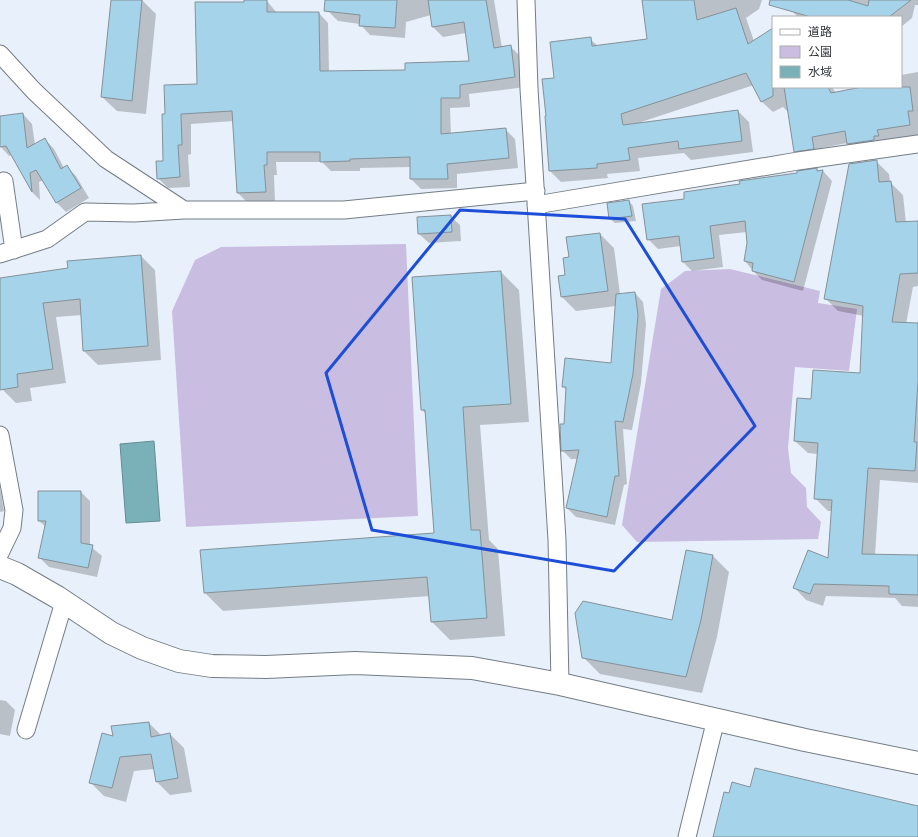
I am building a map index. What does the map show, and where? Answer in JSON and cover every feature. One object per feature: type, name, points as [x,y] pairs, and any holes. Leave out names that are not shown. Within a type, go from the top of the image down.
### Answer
[{"type":"street","points":[[526,0],[529,89],[557,540],[560,684]]},
{"type":"street","points":[[0,54],[34,91],[106,159],[153,188],[184,210]]},
{"type":"street","points":[[4,181],[7,252],[47,239],[85,212],[134,213],[184,210],[344,210],[536,198],[918,144]]},
{"type":"street","points":[[0,435],[14,510],[12,528],[0,554]]},
{"type":"street","points":[[0,567],[17,574],[64,602],[111,633],[142,648],[179,661],[212,666],[266,667],[355,663],[472,668],[560,684],[716,718],[805,740],[918,763]]},
{"type":"street","points":[[26,730],[64,602]]},
{"type":"street","points":[[687,837],[716,718]]},
{"type":"highlighted area","points":[[460,210],[625,219],[755,426],[614,571],[372,530],[326,373]]},
{"type":"green space","points":[[406,244],[418,516],[186,527],[172,311],[195,260],[221,247]]},
{"type":"green space","points":[[730,269],[820,291],[818,303],[857,309],[849,371],[795,367],[788,448],[791,473],[806,488],[807,507],[821,522],[818,539],[637,542],[622,525],[661,289],[685,271]]},
{"type":"water","points":[[154,441],[160,521],[126,523],[120,444]]},
{"type":"building","points":[[111,0],[142,0],[132,101],[101,97]]},
{"type":"building","points":[[244,0],[267,0],[267,12],[319,12],[320,71],[405,70],[405,63],[469,61],[464,22],[432,27],[428,0],[486,0],[494,48],[511,45],[515,77],[460,85],[460,98],[441,98],[441,134],[506,128],[509,158],[447,164],[448,179],[410,179],[410,157],[350,159],[350,161],[320,162],[320,152],[267,152],[267,165],[264,165],[266,192],[237,193],[232,111],[181,114],[182,145],[178,145],[180,177],[157,179],[156,161],[163,161],[162,114],[165,114],[164,85],[197,84],[195,2],[244,2]]},
{"type":"building","points":[[325,0],[397,0],[395,28],[359,26],[360,15],[324,11]]},
{"type":"building","points":[[642,0],[694,0],[697,20],[736,8],[748,44],[772,29],[773,96],[761,102],[746,73],[621,114],[623,125],[738,110],[742,141],[679,149],[678,141],[628,148],[630,160],[597,164],[597,168],[549,171],[542,79],[554,78],[550,42],[591,37],[592,46],[647,39]]},
{"type":"building","points":[[770,0],[848,0],[868,6],[869,0],[911,0],[890,16],[808,16],[769,5]]},
{"type":"building","points":[[910,87],[913,111],[908,111],[910,125],[877,130],[879,136],[874,136],[874,140],[847,144],[845,131],[812,137],[814,149],[794,152],[784,88],[828,88],[831,93],[857,88]]},
{"type":"building","points":[[23,113],[27,148],[45,138],[61,169],[67,165],[81,188],[56,203],[36,170],[30,173],[32,192],[6,146],[0,147],[0,116]]},
{"type":"building","points":[[877,160],[879,182],[891,181],[896,222],[918,221],[918,273],[900,274],[892,322],[918,323],[918,382],[914,442],[917,442],[915,471],[868,468],[862,554],[918,555],[918,595],[889,594],[889,586],[814,584],[810,594],[793,588],[808,550],[828,558],[832,500],[814,499],[818,443],[794,441],[797,398],[811,399],[813,370],[860,373],[863,306],[824,299],[849,164]]},
{"type":"building","points":[[817,168],[817,171],[823,170],[794,282],[752,271],[753,263],[744,261],[747,243],[745,221],[710,226],[714,258],[682,262],[679,236],[647,240],[642,204],[684,199],[684,192],[740,184],[739,181],[797,173],[797,171]]},
{"type":"building","points":[[629,200],[632,216],[609,219],[607,203]]},
{"type":"building","points":[[451,215],[452,232],[418,234],[417,217]]},
{"type":"building","points":[[600,233],[608,291],[561,297],[558,276],[565,275],[563,258],[569,257],[566,237]]},
{"type":"building","points":[[141,255],[148,346],[83,351],[80,299],[43,303],[53,369],[17,374],[18,387],[0,390],[0,278],[68,268],[67,261]]},
{"type":"building","points":[[501,271],[511,404],[463,407],[471,530],[480,530],[487,618],[431,622],[427,577],[204,593],[200,550],[434,533],[425,410],[421,410],[412,277]]},
{"type":"building","points":[[635,292],[638,315],[633,374],[623,422],[615,421],[619,476],[615,476],[607,517],[566,508],[579,450],[561,451],[560,424],[564,424],[566,387],[562,387],[565,358],[611,363],[616,294]]},
{"type":"building","points":[[38,491],[81,491],[81,543],[93,545],[88,568],[38,558],[46,521],[38,521]]},
{"type":"building","points":[[686,550],[713,555],[701,620],[686,677],[582,658],[575,613],[583,601],[672,620]]},
{"type":"building","points":[[149,722],[151,737],[170,733],[178,778],[156,782],[151,754],[120,757],[112,788],[89,783],[102,733],[113,736],[111,726]]},
{"type":"building","points":[[755,768],[918,806],[918,837],[713,837],[724,792],[729,793],[732,782],[750,787]]}]
